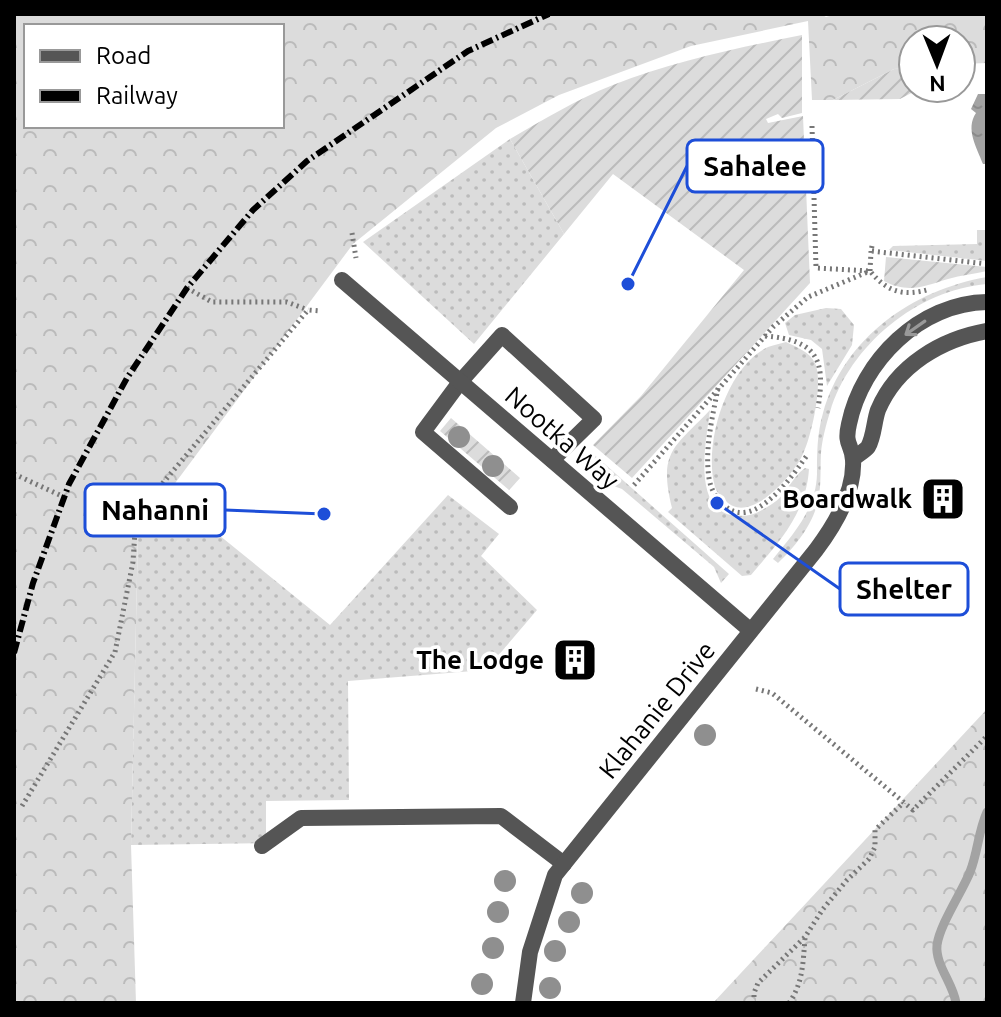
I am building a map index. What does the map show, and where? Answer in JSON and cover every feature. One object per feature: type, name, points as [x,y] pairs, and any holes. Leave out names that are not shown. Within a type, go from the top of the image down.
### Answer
[{"type":"street","name":"Nootka Way","points":[[342,280],[751,631]]},
{"type":"street","name":"Klahanie Drive","points":[[523,1003],[530,952],[555,875],[827,536],[847,495],[853,459],[846,441],[851,412],[868,374],[900,338],[940,311],[974,302],[987,302]]},
{"type":"street","name":"Klahanie Drive","points":[[853,459],[868,447],[879,409],[905,372],[937,347],[956,338],[987,331]]},
{"type":"street","points":[[510,507],[423,432],[460,382],[502,335],[594,419],[552,460]]},
{"type":"street","points":[[262,846],[301,818],[501,816],[564,864]]},
{"type":"path","points":[[812,126],[816,268],[870,271]]},
{"type":"path","points":[[352,233],[356,258]]},
{"type":"path","points":[[930,289],[902,294],[882,285],[870,271],[872,248],[987,264]]},
{"type":"path","points":[[634,485],[765,336],[808,297],[870,271]]},
{"type":"path","points":[[187,288],[212,302],[287,302],[321,311]]},
{"type":"path","points":[[22,806],[115,652],[133,562],[136,515],[308,310]]},
{"type":"path","points":[[765,336],[787,338],[806,345],[819,360],[823,382],[818,408]]},
{"type":"path","points":[[719,387],[708,467],[713,494],[727,509],[738,512],[756,509],[776,495],[808,454]]},
{"type":"path","points":[[14,474],[64,497]]},
{"type":"path","points":[[756,689],[772,693],[913,810],[987,736]]},
{"type":"path","points":[[754,1003],[758,983],[805,937],[823,909],[869,859],[875,847],[875,830],[904,802]]},
{"type":"path","points":[[789,1003],[798,990],[802,976],[805,937]]},
{"type":"green space","points":[[14,14],[821,14],[826,17],[836,14],[987,14],[987,63],[977,63],[977,24],[897,24],[897,69],[833,100],[812,100],[808,21],[691,46],[559,95],[496,128],[353,244],[138,533],[131,845],[136,1003],[14,1003]]},
{"type":"green space","points":[[802,35],[802,113],[782,118],[778,114],[766,119],[768,123],[803,116],[810,283],[632,478],[593,445],[641,396],[744,270],[613,174],[564,234],[510,139],[586,97],[636,76],[706,56]]},
{"type":"green space","points":[[897,69],[897,99],[833,100]]},
{"type":"green space","points":[[510,139],[564,234],[474,344],[363,242]]},
{"type":"green space","points":[[977,230],[987,230],[987,261],[889,250],[893,246],[977,244]]},
{"type":"green space","points":[[886,257],[987,267],[987,271],[924,286],[901,287],[884,281]]},
{"type":"green space","points":[[987,277],[987,284],[961,288],[912,309],[890,325],[853,365],[840,388],[826,427],[819,494],[813,516],[800,538],[778,563],[773,559],[789,540],[813,498],[823,413],[833,386],[847,362],[864,340],[908,306],[933,293]]},
{"type":"green space","points":[[826,308],[841,309],[854,325],[852,345],[827,386],[822,349],[811,340],[789,335],[785,323],[795,315]]},
{"type":"green space","points":[[786,342],[802,350],[815,363],[817,397],[809,438],[801,458],[778,487],[757,503],[735,507],[717,491],[712,470],[712,450],[721,409],[740,371],[753,357],[768,347]]},
{"type":"green space","points":[[710,410],[704,470],[710,499],[718,509],[737,516],[757,512],[777,501],[800,472],[809,469],[797,514],[751,575],[742,576],[668,512],[672,508],[667,474],[672,452]]},
{"type":"green space","points":[[451,418],[520,478],[509,490],[440,431]]},
{"type":"green space","points":[[590,451],[729,574],[721,583],[714,567],[622,489],[598,476],[595,462],[588,454]]},
{"type":"green space","points":[[168,490],[330,625],[448,495],[499,534],[481,556],[537,610],[486,670],[348,681],[349,800],[266,801],[266,843],[131,845],[138,533]]},
{"type":"green space","points":[[987,709],[987,1003],[713,1003]]},
{"type":"green space","points":[[791,969],[795,979],[795,991],[790,999],[786,1003],[756,1003],[756,988],[773,973]]},
{"type":"water","points":[[987,94],[987,164],[983,164],[972,132],[976,113],[971,109],[977,104],[977,96]]},
{"type":"waterway","points":[[956,1003],[939,960],[937,945],[942,928],[970,872],[987,812]]},
{"type":"railway","points":[[14,653],[33,583],[69,484],[127,378],[187,288],[253,210],[307,161],[468,51],[549,14]]},
{"type":"place","name":"Sahalee","points":[[628,284]]},
{"type":"place","name":"Boardwalk","points":[[943,499]]},
{"type":"place","name":"Shelter","points":[[717,503]]},
{"type":"place","name":"Nahanni","points":[[324,514]]},
{"type":"place","name":"The Lodge","points":[[575,660]]}]
